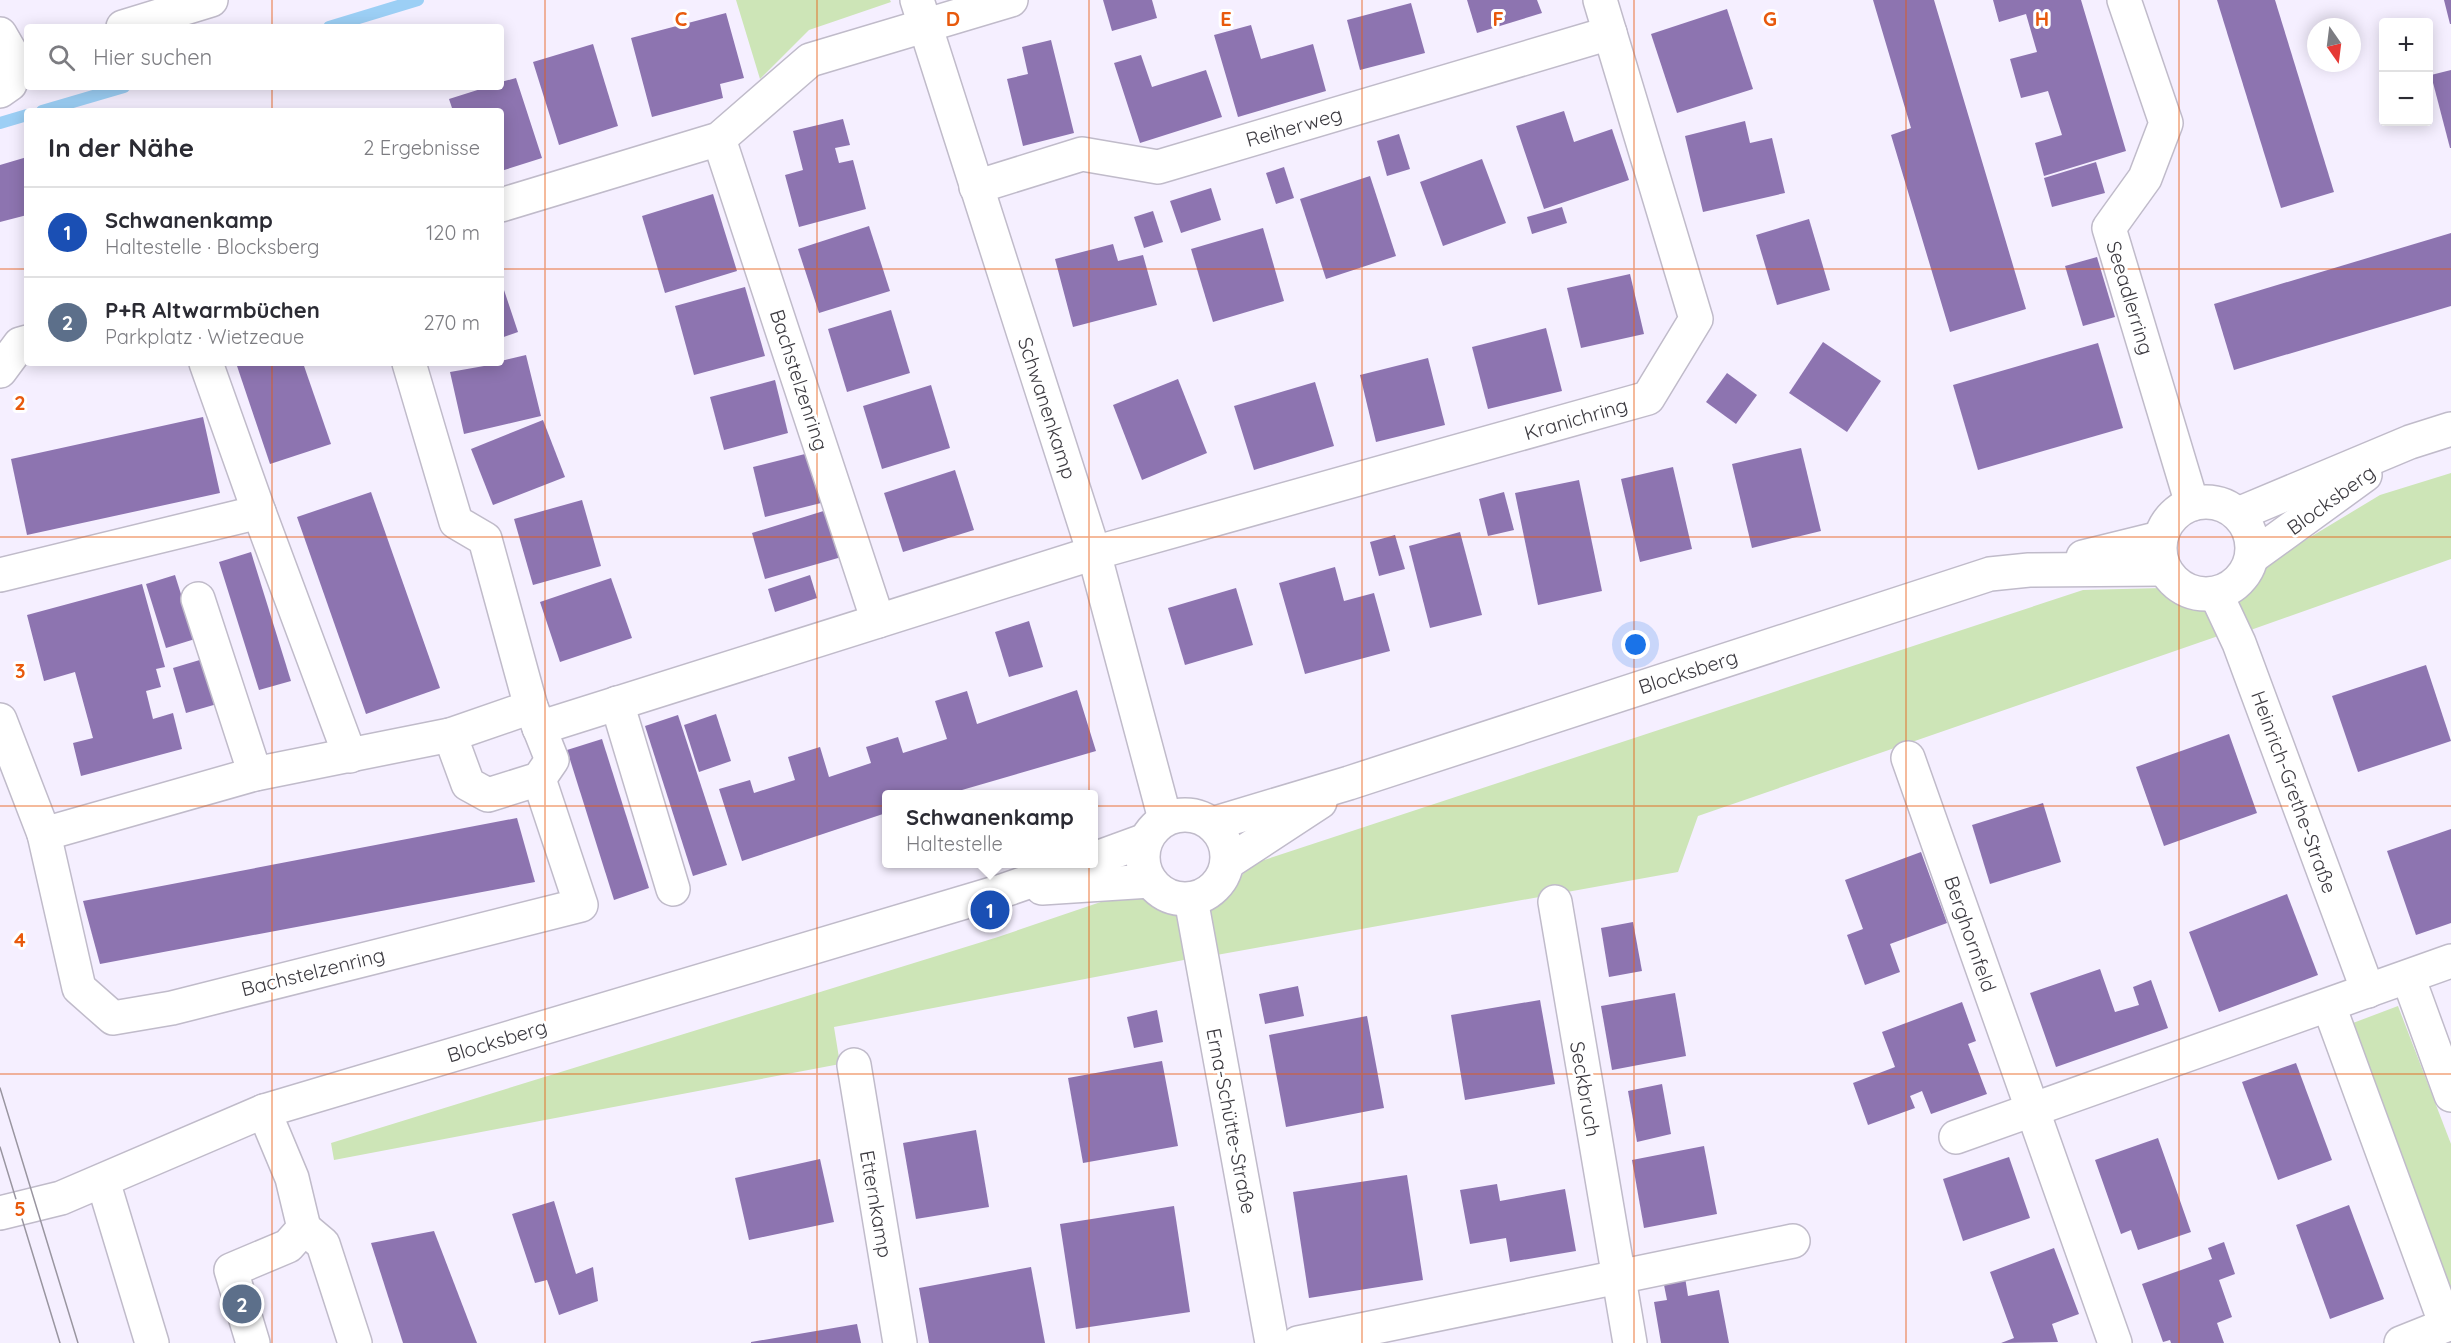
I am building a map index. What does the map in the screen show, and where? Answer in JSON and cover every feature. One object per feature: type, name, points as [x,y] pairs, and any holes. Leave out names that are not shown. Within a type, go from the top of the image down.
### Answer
[{"type":"street","points":[[133,24],[211,0]]},
{"type":"street","points":[[504,204],[720,139],[810,60],[921,12],[1011,0]]},
{"type":"street","name":"Kranichring","points":[[1094,553],[1648,398],[1696,319],[1600,0]]},
{"type":"street","name":"Seeadlerring","points":[[2124,0],[2166,123],[2145,178],[2109,228],[2192,504]]},
{"type":"street","name":"Schwanenkamp","points":[[921,12],[1094,553],[1155,830]]},
{"type":"street","name":"Reiherweg","points":[[976,188],[1082,154],[1158,167],[1610,33]]},
{"type":"street","points":[[0,91],[10,84],[14,50]]},
{"type":"street","name":"Bachstelzenring","points":[[720,139],[878,621]]},
{"type":"street","points":[[0,371],[20,344],[24,343]]},
{"type":"street","points":[[207,366],[350,756]]},
{"type":"street","points":[[410,366],[456,522],[485,539],[535,718],[552,760],[539,779],[488,795],[468,784],[450,735]]},
{"type":"street","name":"Blocksberg","points":[[2238,514],[2410,442],[2451,429]]},
{"type":"street","name":"Blocksberg","points":[[2216,594],[2235,585],[2246,573],[2252,557],[2410,442]]},
{"type":"street","points":[[2216,594],[2202,595],[2186,591],[2173,582],[2162,553],[2166,523],[2178,511],[2192,504],[2208,502],[2224,505],[2238,514],[2247,527],[2252,541],[2252,557]]},
{"type":"street","points":[[0,575],[259,512]]},
{"type":"street","points":[[44,834],[255,774],[617,703],[1094,553]]},
{"type":"street","name":"Blocksberg","points":[[1212,824],[1349,783],[1990,574],[2162,553]]},
{"type":"street","name":"Heinrich-Grethe-Straße","points":[[2216,594],[2239,643],[2368,991]]},
{"type":"street","points":[[198,599],[255,774]]},
{"type":"street","points":[[617,703],[674,889]]},
{"type":"street","name":"Bachstelzenring","points":[[0,720],[44,834],[79,988],[114,1018],[172,1008],[581,905],[539,779]]},
{"type":"street","name":"Berghornfeld","points":[[1908,758],[2115,1343]]},
{"type":"street","name":"Blocksberg","points":[[1191,899],[1205,894],[1216,885],[1227,863],[1349,783]]},
{"type":"street","points":[[1098,857],[1155,830],[1180,815],[1199,817],[1212,824],[1222,835],[1227,849],[1227,863]]},
{"type":"street","points":[[1155,830],[1144,867],[1150,881],[1161,891],[1174,898],[1191,899]]},
{"type":"street","name":"Blocksberg","points":[[0,1213],[61,1198],[264,1111],[1002,891],[1068,868]]},
{"type":"street","name":"Blocksberg","points":[[1002,891],[1150,881]]},
{"type":"street","name":"Erna-Schütte-Straße","points":[[1191,899],[1272,1343]]},
{"type":"street","name":"Seckbruch","points":[[1555,902],[1630,1343]]},
{"type":"street","points":[[1956,1137],[2330,1006],[2451,961]]},
{"type":"street","points":[[2408,977],[2451,1095]]},
{"type":"street","points":[[2330,1006],[2449,1324],[2401,1343]]},
{"type":"street","name":"Etternkamp","points":[[854,1065],[900,1343]]},
{"type":"street","points":[[264,1111],[292,1178],[304,1228],[323,1244],[355,1343]]},
{"type":"street","points":[[104,1181],[152,1343]]},
{"type":"street","points":[[252,1343],[231,1270],[288,1246],[304,1228]]},
{"type":"street","points":[[1300,1343],[1617,1275],[1793,1241]]},
{"type":"green space","points":[[736,0],[890,0],[891,2],[809,30],[760,79]]},
{"type":"green space","points":[[2451,473],[2451,559],[2245,632],[2233,605],[2256,586],[2264,565],[2380,495]]},
{"type":"green space","points":[[2162,588],[2183,606],[2212,607],[2224,634],[1698,816],[1678,872],[1211,956],[1201,916],[1229,895],[1249,865],[2083,590]]},
{"type":"green space","points":[[1139,889],[1165,906],[1181,911],[1189,959],[834,1027],[840,1064],[334,1160],[331,1143],[998,937]]},
{"type":"green space","points":[[2398,1006],[2451,1144],[2451,1297],[2353,1023]]},
{"type":"building","points":[[1103,0],[1152,0],[1157,18],[1112,31]]},
{"type":"building","points":[[1467,0],[1537,0],[1542,13],[1477,33]]},
{"type":"building","points":[[1873,0],[1934,0],[2026,309],[1950,332],[1891,135],[1911,128]]},
{"type":"building","points":[[1993,0],[2081,0],[2126,151],[2044,176],[2035,143],[2062,135],[2048,91],[2021,98],[2010,59],[2037,52],[2026,14],[1999,22]]},
{"type":"building","points":[[2217,0],[2275,0],[2334,192],[2281,208]]},
{"type":"building","points":[[2444,0],[2451,0],[2451,24],[2450,24]]},
{"type":"building","points":[[1411,3],[1425,53],[1360,70],[1347,20]]},
{"type":"building","points":[[1727,9],[1753,89],[1677,113],[1651,34]]},
{"type":"building","points":[[726,13],[744,78],[720,84],[723,98],[652,117],[631,38]]},
{"type":"building","points":[[1251,25],[1261,59],[1313,44],[1326,91],[1238,117],[1214,35]]},
{"type":"building","points":[[1051,40],[1074,133],[1023,146],[1007,79],[1028,74],[1022,47]]},
{"type":"building","points":[[593,44],[618,126],[559,145],[533,62]]},
{"type":"building","points":[[1141,55],[1152,87],[1206,70],[1222,117],[1140,143],[1114,63]]},
{"type":"building","points":[[2451,70],[2451,148],[2433,83],[2433,74]]},
{"type":"building","points":[[516,78],[542,158],[504,170],[504,108],[452,108],[449,99],[478,90],[504,90],[504,81]]},
{"type":"building","points":[[1564,111],[1574,142],[1612,129],[1629,180],[1544,209],[1516,126]]},
{"type":"building","points":[[843,119],[850,145],[835,148],[839,163],[853,160],[866,209],[799,227],[785,175],[803,170],[793,131]]},
{"type":"building","points":[[1745,121],[1750,143],[1772,138],[1785,193],[1703,212],[1685,136]]},
{"type":"building","points":[[1399,134],[1410,169],[1387,176],[1377,141]]},
{"type":"building","points":[[24,158],[24,216],[0,222],[0,165]]},
{"type":"building","points":[[1482,159],[1506,223],[1443,246],[1420,182]]},
{"type":"building","points":[[2096,162],[2105,193],[2052,207],[2044,178]]},
{"type":"building","points":[[1284,167],[1294,198],[1276,204],[1266,173]]},
{"type":"building","points":[[1370,176],[1396,256],[1326,279],[1300,199]]},
{"type":"building","points":[[1211,188],[1221,220],[1181,233],[1170,201]]},
{"type":"building","points":[[713,194],[737,271],[665,293],[642,216]]},
{"type":"building","points":[[1562,207],[1567,223],[1532,234],[1527,217]]},
{"type":"building","points":[[1153,211],[1163,242],[1144,248],[1134,217]]},
{"type":"building","points":[[1809,219],[1830,290],[1777,305],[1756,235]]},
{"type":"building","points":[[869,226],[890,291],[819,313],[798,249]]},
{"type":"building","points":[[1263,228],[1284,301],[1213,322],[1191,249]]},
{"type":"building","points":[[2451,233],[2451,306],[2234,370],[2214,304]]},
{"type":"building","points":[[1113,244],[1118,261],[1143,255],[1157,305],[1073,327],[1055,259]]},
{"type":"building","points":[[2097,257],[2115,317],[2083,326],[2065,266]]},
{"type":"building","points":[[1630,274],[1644,334],[1581,348],[1567,288]]},
{"type":"building","points":[[745,287],[765,356],[694,375],[675,306]]},
{"type":"building","points":[[504,290],[518,332],[504,337]]},
{"type":"building","points":[[891,310],[910,373],[847,392],[828,329]]},
{"type":"building","points":[[1546,328],[1562,391],[1488,409],[1472,347]]},
{"type":"building","points":[[1823,342],[1881,381],[1847,432],[1789,393]]},
{"type":"building","points":[[2098,343],[2123,428],[1978,470],[1953,385]]},
{"type":"building","points":[[526,355],[541,416],[464,434],[450,372],[484,366],[504,366],[504,360]]},
{"type":"building","points":[[1428,358],[1445,425],[1376,442],[1360,375]]},
{"type":"building","points":[[237,366],[304,366],[331,444],[270,464]]},
{"type":"building","points":[[1727,373],[1757,395],[1736,424],[1706,402]]},
{"type":"building","points":[[1178,379],[1207,453],[1142,480],[1113,405]]},
{"type":"building","points":[[775,380],[788,433],[724,450],[710,397]]},
{"type":"building","points":[[1315,382],[1334,446],[1254,470],[1234,406]]},
{"type":"building","points":[[931,385],[950,448],[882,469],[863,406]]},
{"type":"building","points":[[203,417],[220,493],[27,535],[11,459]]},
{"type":"building","points":[[543,420],[565,477],[493,505],[471,449]]},
{"type":"building","points":[[1801,448],[1821,531],[1752,548],[1732,464]]},
{"type":"building","points":[[809,453],[821,503],[765,517],[753,467]]},
{"type":"building","points":[[1673,467],[1692,549],[1640,562],[1621,479]]},
{"type":"building","points":[[955,470],[974,530],[903,552],[884,493]]},
{"type":"building","points":[[1579,480],[1602,591],[1538,605],[1515,493]]},
{"type":"building","points":[[371,492],[440,688],[366,714],[297,517]]},
{"type":"building","points":[[1504,492],[1514,530],[1488,536],[1479,499]]},
{"type":"building","points":[[582,500],[601,566],[533,585],[514,519]]},
{"type":"building","points":[[830,509],[845,556],[765,579],[752,533]]},
{"type":"building","points":[[1460,532],[1482,615],[1430,628],[1409,546]]},
{"type":"building","points":[[1395,535],[1405,569],[1379,576],[1370,542]]},
{"type":"building","points":[[251,552],[291,681],[259,690],[219,562]]},
{"type":"building","points":[[1335,567],[1344,601],[1374,593],[1390,651],[1305,674],[1279,583]]},
{"type":"building","points":[[175,575],[195,639],[166,648],[146,584]]},
{"type":"building","points":[[810,575],[817,598],[775,612],[768,589]]},
{"type":"building","points":[[611,578],[632,638],[560,662],[540,602]]},
{"type":"building","points":[[142,584],[165,667],[156,669],[161,687],[146,691],[153,719],[173,713],[182,749],[81,776],[73,743],[93,738],[75,672],[44,681],[27,615]]},
{"type":"building","points":[[1236,588],[1253,645],[1185,665],[1168,608]]},
{"type":"building","points":[[1029,621],[1043,667],[1009,677],[995,632]]},
{"type":"building","points":[[203,659],[217,704],[186,713],[173,668]]},
{"type":"building","points":[[2426,665],[2451,741],[2358,772],[2332,696]]},
{"type":"building","points":[[1077,690],[1096,751],[962,790],[882,790],[882,814],[742,861],[719,789],[750,780],[754,793],[795,780],[788,757],[820,747],[829,777],[871,763],[866,747],[898,737],[903,753],[947,739],[935,701],[967,691],[977,724]]},
{"type":"building","points":[[716,714],[731,761],[699,772],[684,725]]},
{"type":"building","points":[[678,715],[727,865],[693,876],[645,726]]},
{"type":"building","points":[[2229,734],[2257,813],[2164,846],[2136,767]]},
{"type":"building","points":[[602,739],[649,888],[614,900],[567,750]]},
{"type":"building","points":[[2043,803],[2061,862],[1990,884],[1972,825]]},
{"type":"building","points":[[517,818],[535,882],[100,964],[83,901]]},
{"type":"building","points":[[2451,829],[2451,923],[2416,935],[2387,851]]},
{"type":"building","points":[[1921,852],[1947,923],[1890,944],[1900,972],[1865,985],[1847,935],[1863,929],[1845,880]]},
{"type":"building","points":[[2287,894],[2318,975],[2219,1012],[2189,932]]},
{"type":"building","points":[[1633,922],[1642,971],[1609,977],[1601,928]]},
{"type":"building","points":[[2100,969],[2115,1012],[2139,1005],[2133,987],[2151,980],[2168,1028],[2056,1067],[2030,993]]},
{"type":"building","points":[[1298,986],[1304,1016],[1265,1024],[1259,994]]},
{"type":"building","points":[[1675,993],[1686,1056],[1612,1070],[1601,1006]]},
{"type":"building","points":[[1540,1000],[1555,1084],[1465,1100],[1451,1015]]},
{"type":"building","points":[[1962,1002],[1976,1041],[1968,1044],[1987,1094],[1931,1114],[1922,1091],[1910,1096],[1915,1108],[1868,1125],[1853,1083],[1895,1067],[1882,1032]]},
{"type":"building","points":[[1157,1010],[1163,1042],[1134,1048],[1127,1017]]},
{"type":"building","points":[[1367,1016],[1384,1108],[1286,1127],[1269,1035]]},
{"type":"building","points":[[1162,1061],[1178,1146],[1083,1163],[1068,1078]]},
{"type":"building","points":[[2296,1063],[2332,1160],[2278,1180],[2242,1082]]},
{"type":"building","points":[[1662,1084],[1671,1134],[1637,1142],[1628,1091]]},
{"type":"building","points":[[976,1130],[989,1207],[916,1219],[903,1143]]},
{"type":"building","points":[[2158,1138],[2191,1232],[2138,1250],[2131,1230],[2121,1234],[2095,1160]]},
{"type":"building","points":[[1704,1146],[1717,1214],[1644,1228],[1632,1160]]},
{"type":"building","points":[[2009,1157],[2030,1218],[1963,1241],[1943,1179]]},
{"type":"building","points":[[820,1159],[834,1222],[749,1240],[735,1178]]},
{"type":"building","points":[[1407,1175],[1423,1280],[1309,1298],[1293,1192]]},
{"type":"building","points":[[1497,1184],[1500,1201],[1565,1189],[1576,1251],[1510,1262],[1506,1238],[1470,1244],[1460,1190]]},
{"type":"building","points":[[554,1201],[576,1274],[593,1267],[598,1301],[559,1315],[547,1280],[535,1283],[512,1214]]},
{"type":"building","points":[[2349,1205],[2384,1299],[2330,1319],[2296,1225]]},
{"type":"building","points":[[1174,1206],[1190,1312],[1076,1329],[1060,1224]]},
{"type":"building","points":[[434,1231],[477,1343],[403,1343],[371,1243]]},
{"type":"building","points":[[2224,1242],[2235,1274],[2219,1280],[2232,1317],[2217,1323],[2224,1343],[2171,1343],[2170,1340],[2163,1342],[2142,1284],[2212,1259],[2208,1248]]},
{"type":"building","points":[[2054,1248],[2079,1314],[2052,1324],[2058,1342],[2001,1343],[2014,1338],[1990,1272]]},
{"type":"building","points":[[1031,1267],[1045,1343],[929,1343],[919,1288]]},
{"type":"building","points":[[1684,1271],[1688,1296],[1719,1290],[1729,1343],[1661,1343],[1654,1302],[1667,1300],[1662,1275]]},
{"type":"building","points":[[857,1324],[861,1343],[751,1343],[751,1342]]},
{"type":"waterway","points":[[339,24],[418,0]]},
{"type":"waterway","points":[[52,108],[114,90]]},
{"type":"waterway","points":[[0,123],[24,116]]},
{"type":"tram line","points":[[0,1088],[78,1343]]},
{"type":"tram line","points":[[0,1147],[60,1343]]},
{"type":"place","name":"Schwanenkamp","points":[[990,910]]},
{"type":"place","name":"P+R Altwarmbüchen","points":[[242,1304]]}]
